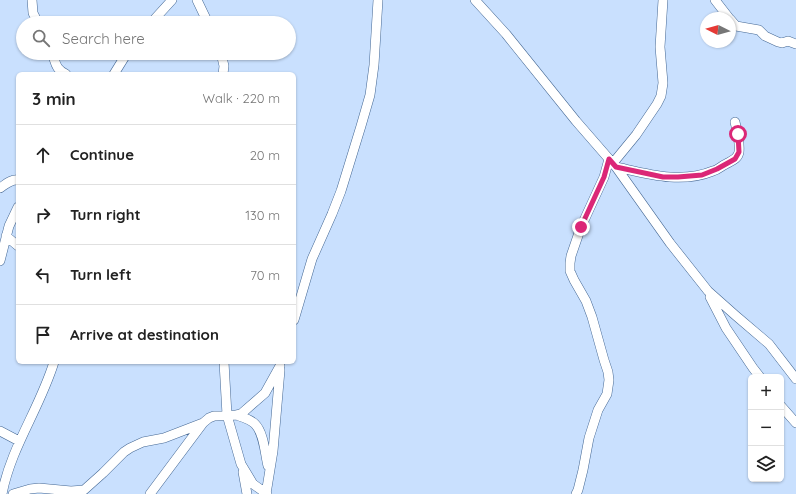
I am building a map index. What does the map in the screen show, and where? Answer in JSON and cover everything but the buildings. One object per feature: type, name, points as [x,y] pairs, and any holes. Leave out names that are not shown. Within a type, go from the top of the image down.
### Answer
[{"type":"street","points":[[32,0],[34,16]]},
{"type":"street","points":[[157,16],[172,0]]},
{"type":"street","points":[[197,0],[205,16]]},
{"type":"street","points":[[296,313],[312,259],[341,191],[370,95],[374,64],[378,0]]},
{"type":"street","points":[[475,0],[506,34],[612,163],[708,291],[769,344],[796,380]]},
{"type":"street","points":[[576,494],[583,470],[589,438],[598,410],[607,394],[609,380],[592,317],[586,301],[570,271],[571,256],[581,227],[604,177],[612,163],[636,135],[661,96],[663,82],[660,47],[663,0]]},
{"type":"street","points":[[715,0],[725,12]]},
{"type":"street","points":[[736,26],[759,30],[765,36],[778,42],[788,41],[796,44]]},
{"type":"street","points":[[55,60],[58,68],[62,72]]},
{"type":"street","points":[[115,72],[123,60]]},
{"type":"street","points":[[223,60],[223,72]]},
{"type":"street","points":[[612,163],[663,177],[694,176],[713,171],[732,161],[738,156],[738,134],[735,122]]},
{"type":"street","points":[[0,188],[16,180]]},
{"type":"street","points":[[0,261],[11,220],[16,211]]},
{"type":"street","points":[[6,236],[16,244]]},
{"type":"street","points":[[708,291],[726,328],[757,374]]},
{"type":"street","points":[[2,494],[19,441],[43,391],[53,364]]},
{"type":"street","points":[[224,364],[237,451],[242,467],[247,494]]},
{"type":"street","points":[[150,494],[208,418],[214,416],[241,414],[264,394],[281,364]]},
{"type":"street","points":[[242,467],[253,484],[266,494],[273,451],[281,364]]},
{"type":"street","points":[[784,409],[796,423]]},
{"type":"street","points":[[231,415],[248,420],[260,429],[269,474]]},
{"type":"street","points":[[13,494],[35,488],[71,491],[84,490],[130,448],[143,442],[164,438],[203,423]]},
{"type":"street","points":[[0,431],[19,441]]},
{"type":"route","points":[[581,227],[604,177],[609,159],[616,167],[663,177],[702,175],[717,169],[738,156],[738,134]]}]
